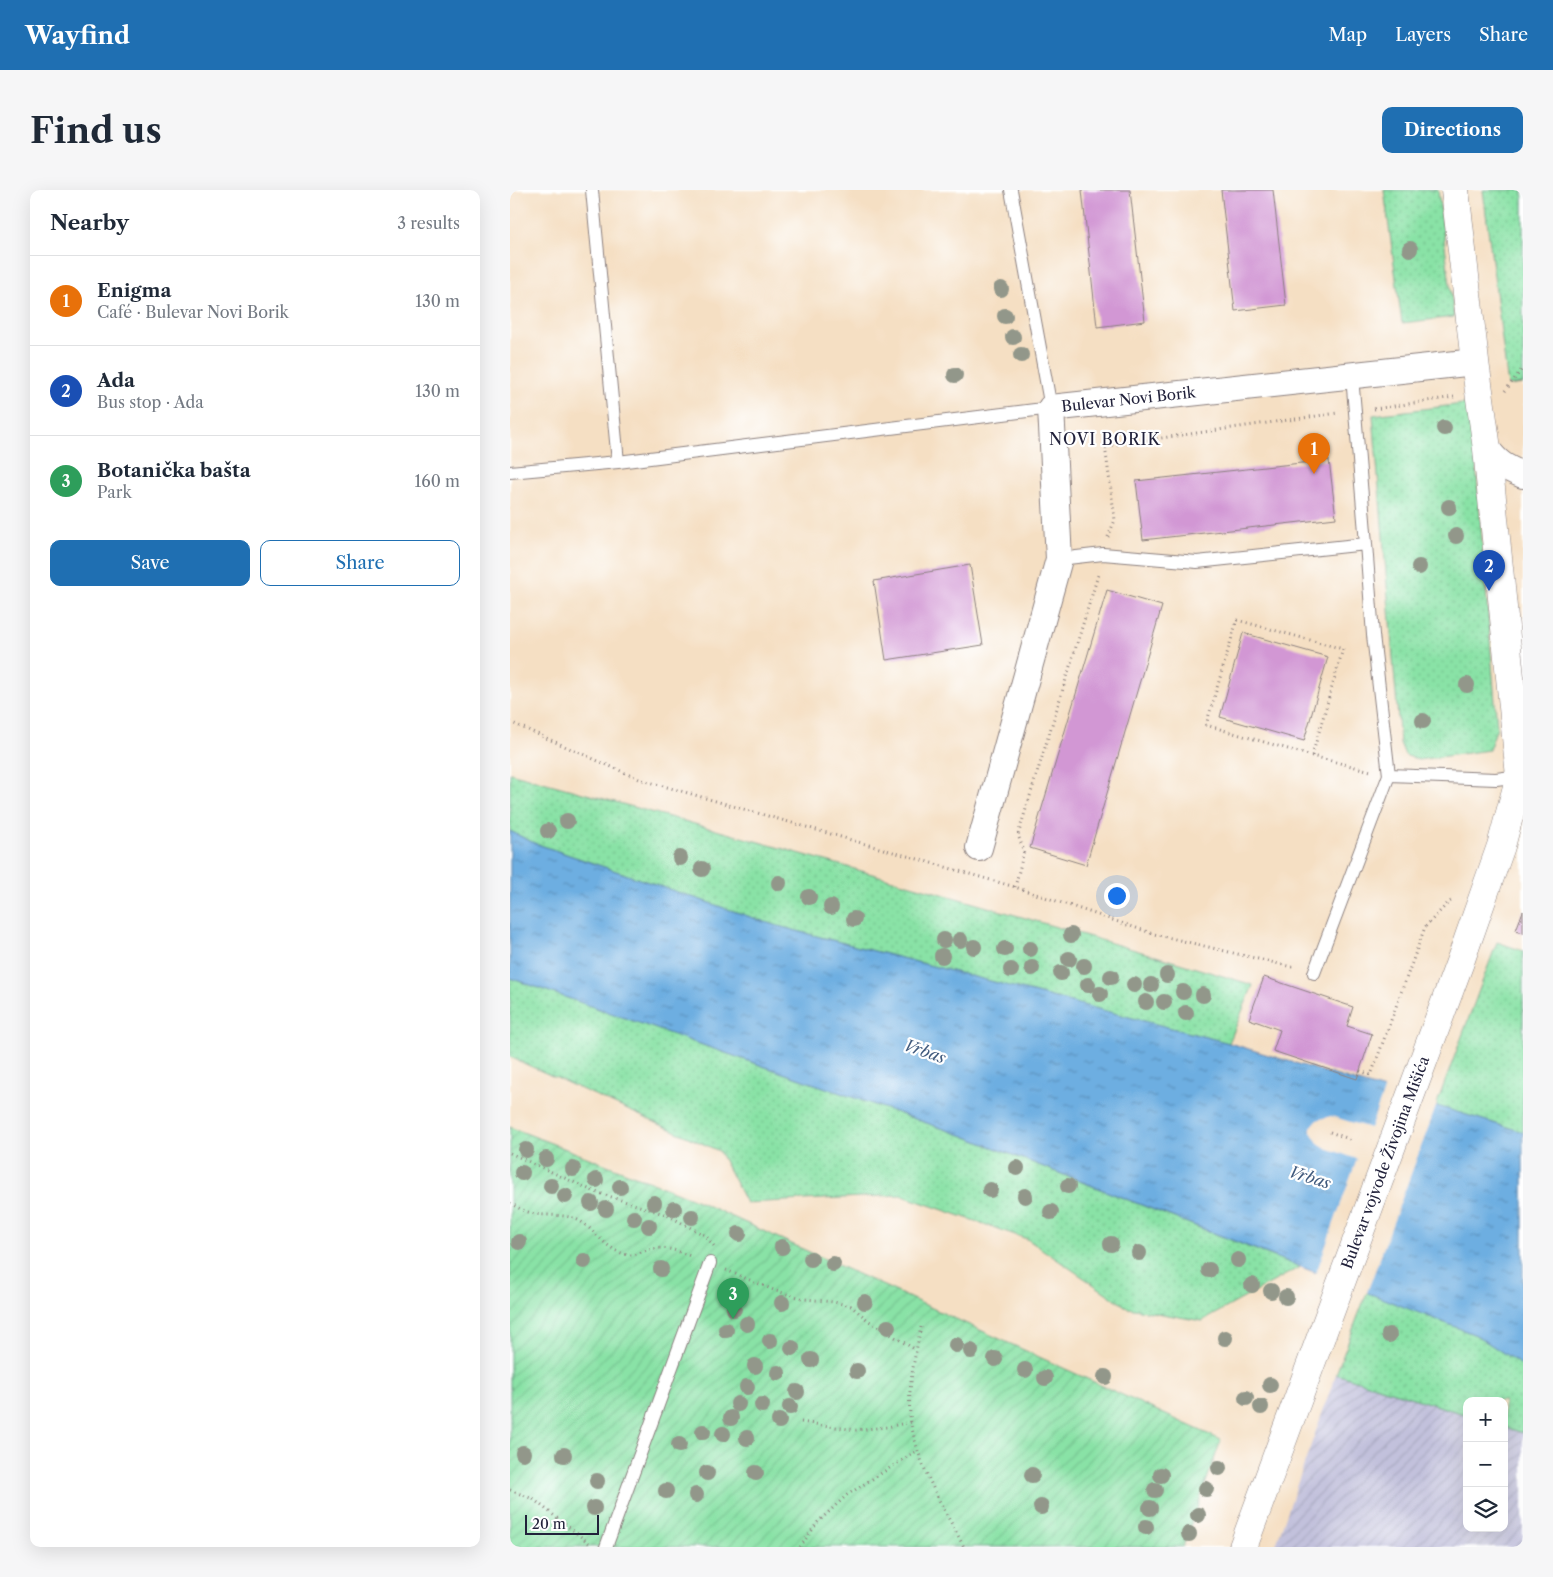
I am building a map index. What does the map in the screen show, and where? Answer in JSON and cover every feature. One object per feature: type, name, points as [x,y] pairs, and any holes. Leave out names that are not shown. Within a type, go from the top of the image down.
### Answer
[{"type":"street","points":[[1455,190],[1487,449],[1522,776]]},
{"type":"street","name":"Bulevar Novi Borik","points":[[979,848],[1059,560],[1051,408],[1475,362]]},
{"type":"street","points":[[1487,449],[1495,460],[1504,467],[1523,475]]},
{"type":"street","name":"Bulevar vojvode Živojina Mišića","points":[[1243,1547],[1460,962],[1501,846],[1522,776]]},
{"type":"lane","points":[[592,190],[618,462]]},
{"type":"lane","points":[[510,472],[618,462],[1051,408],[1011,190]]},
{"type":"lane","points":[[1314,973],[1389,775],[1373,635],[1352,376]]},
{"type":"lane","points":[[1059,560],[1104,554],[1197,562],[1321,547],[1366,544]]},
{"type":"lane","points":[[1389,775],[1496,779],[1522,776]]},
{"type":"lane","points":[[606,1547],[710,1263]]},
{"type":"path","points":[[1502,394],[1523,368]]},
{"type":"path","points":[[1371,409],[1459,396]]},
{"type":"path","points":[[1015,887],[1024,851],[1018,835],[1115,520],[1105,446],[1341,413]]},
{"type":"path","points":[[1312,756],[1343,649],[1237,620],[1206,725],[1312,756],[1389,775]]},
{"type":"path","points":[[510,722],[639,779],[1015,887],[1154,934],[1314,973]]},
{"type":"path","points":[[1360,1071],[1371,1075],[1425,927],[1449,902],[1460,898]]},
{"type":"path","points":[[1330,1132],[1352,1140]]},
{"type":"path","points":[[510,1153],[592,1190],[667,1215],[706,1236],[714,1244],[714,1254],[710,1263]]},
{"type":"path","points":[[510,1203],[534,1214],[573,1218],[586,1226],[613,1249],[631,1255],[650,1249],[668,1248],[776,1290],[805,1299],[851,1306],[869,1321],[916,1350]]},
{"type":"path","points":[[922,1327],[911,1380],[911,1422],[918,1450],[929,1479],[964,1547]]},
{"type":"path","points":[[801,1422],[856,1430],[911,1422]]},
{"type":"path","points":[[794,1547],[802,1547],[818,1522],[847,1495],[918,1450]]},
{"type":"path","points":[[510,1490],[533,1500],[593,1547]]},
{"type":"shaded area","points":[[1336,1374],[1463,1414],[1463,1532],[1508,1532],[1508,1428],[1523,1433],[1523,1547],[1275,1547]]},
{"type":"green space","points":[[1384,190],[1438,190],[1454,317],[1402,323]]},
{"type":"green space","points":[[1483,190],[1523,190],[1523,384],[1508,386]]},
{"type":"green space","points":[[1471,403],[1497,727],[1489,750],[1418,760],[1405,755],[1400,743],[1373,415]]},
{"type":"green space","points":[[510,773],[1068,930],[1253,985],[1229,1043],[774,925],[534,843],[510,831]]},
{"type":"green space","points":[[1497,942],[1523,951],[1523,1132],[1436,1106]]},
{"type":"green space","points":[[510,978],[964,1136],[1300,1267],[1202,1321],[1128,1308],[1027,1239],[900,1195],[746,1203],[719,1151],[510,1057]]},
{"type":"green space","points":[[510,1127],[691,1198],[1221,1440],[1183,1547],[510,1547]]},
{"type":"green space","points":[[1367,1292],[1476,1335],[1523,1366],[1523,1433],[1508,1428],[1508,1397],[1463,1397],[1463,1414],[1336,1374]]},
{"type":"water","name":"Vrbas","points":[[510,831],[534,843],[774,925],[1229,1043],[1523,1132],[1523,1366],[1476,1335],[964,1136],[510,978]]},
{"type":"pier","points":[[1385,1088],[1437,1104],[1366,1295],[1315,1276],[1357,1159],[1326,1148],[1318,1143],[1311,1132],[1311,1127],[1317,1120],[1331,1116],[1370,1128]]},
{"type":"building","points":[[1082,190],[1130,190],[1145,321],[1097,327]]},
{"type":"building","points":[[1221,190],[1273,190],[1286,305],[1235,311]]},
{"type":"building","points":[[1329,460],[1336,518],[1143,540],[1136,481]]},
{"type":"building","points":[[970,565],[983,645],[886,660],[874,581]]},
{"type":"building","points":[[1107,590],[1162,606],[1086,865],[1030,848]]},
{"type":"building","points":[[1243,633],[1328,657],[1304,741],[1220,717]]},
{"type":"building","points":[[1523,911],[1523,933],[1516,930]]},
{"type":"building","points":[[1264,977],[1353,1007],[1347,1026],[1372,1034],[1357,1079],[1273,1051],[1280,1030],[1249,1019]]},
{"type":"place","name":"Enigma","points":[[1314,474]]},
{"type":"place","name":"Ada","points":[[1489,591]]},
{"type":"place","name":"Botanička bašta","points":[[733,1319]]},
{"type":"district","name":"NOVI BORIK","points":[[1105,439]]}]
